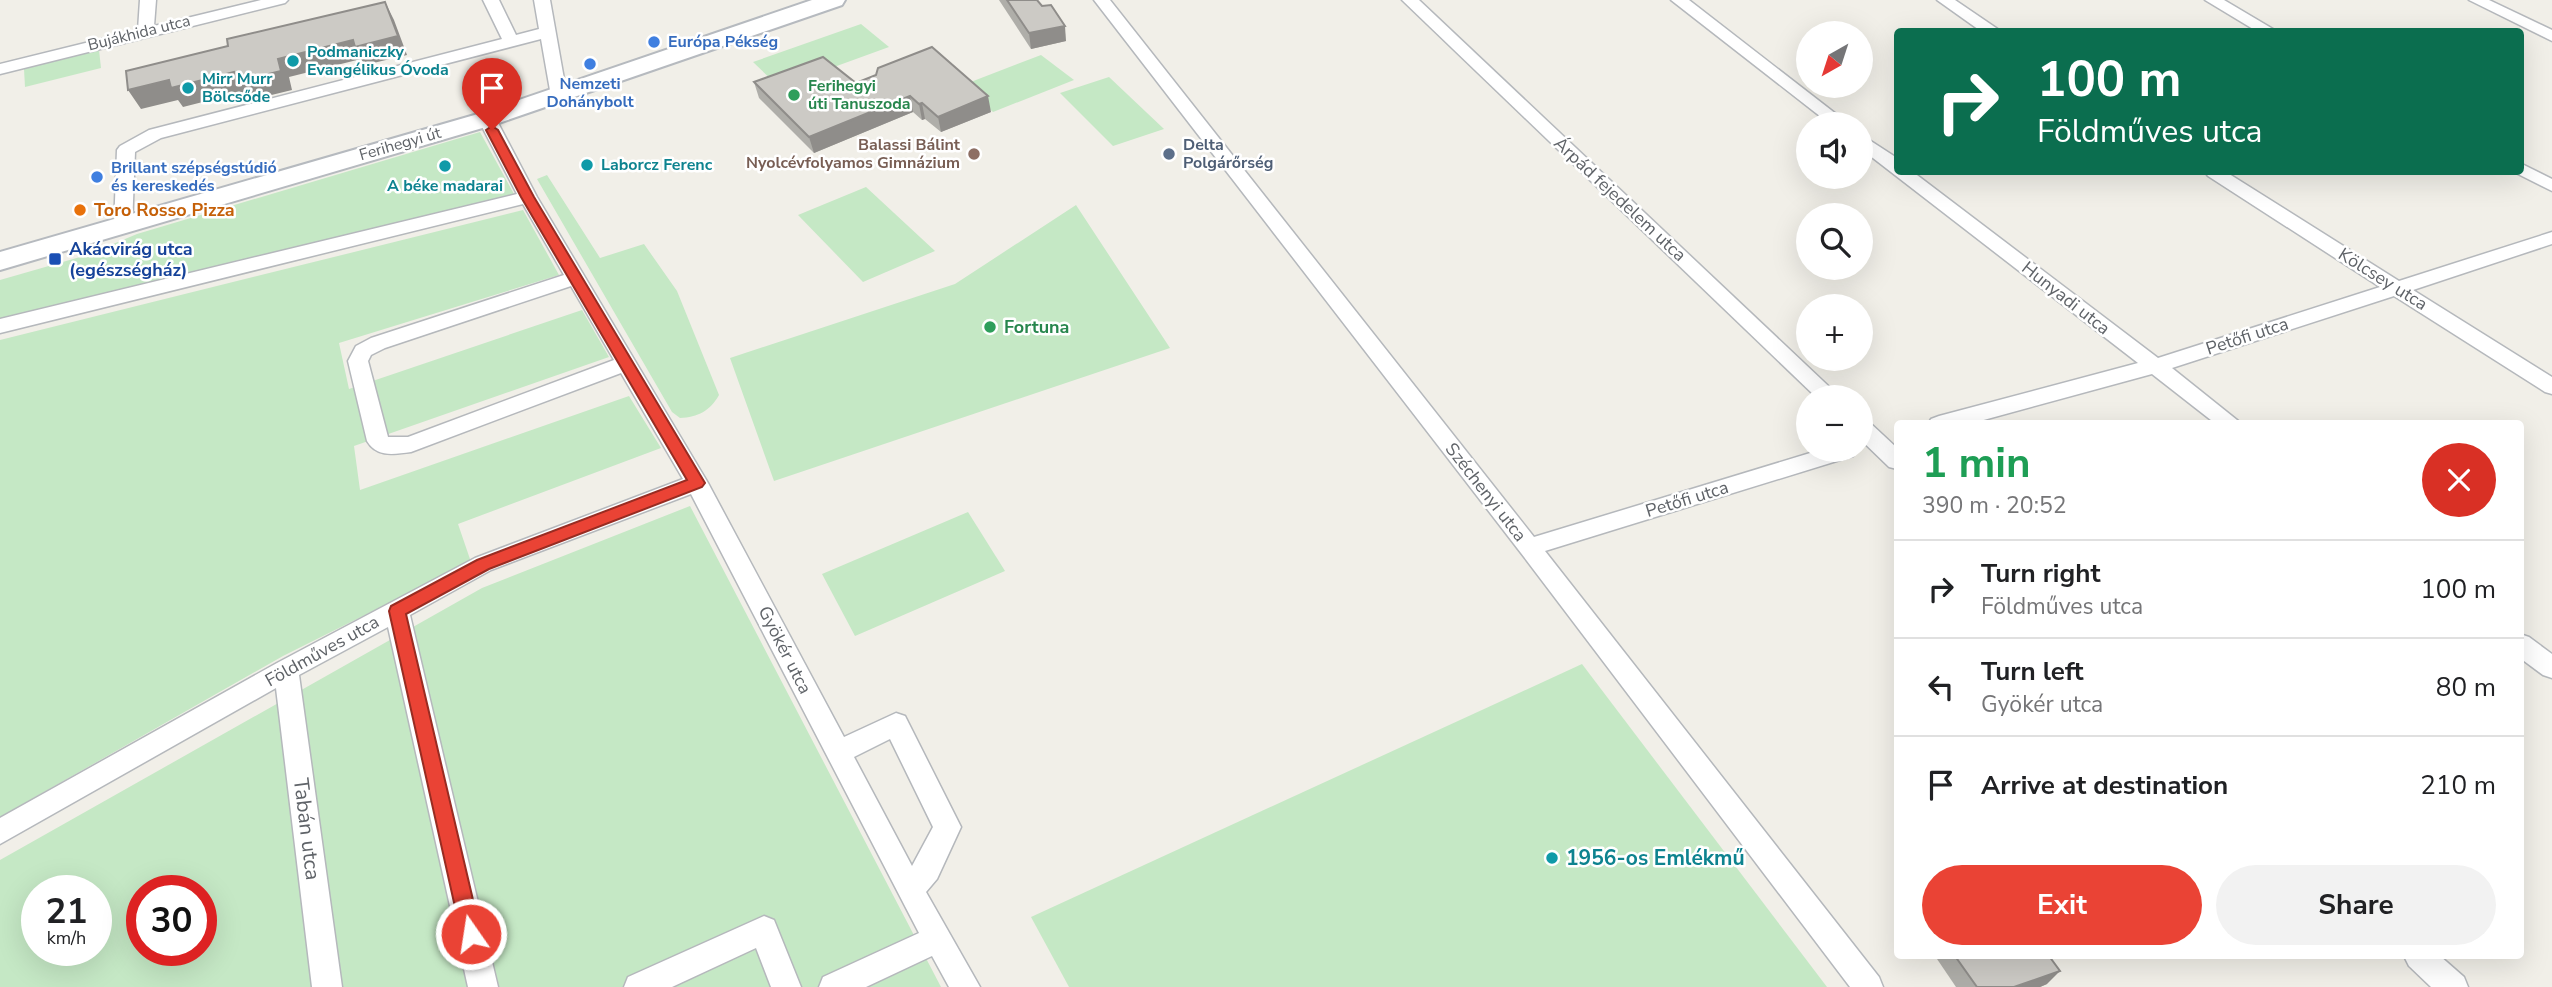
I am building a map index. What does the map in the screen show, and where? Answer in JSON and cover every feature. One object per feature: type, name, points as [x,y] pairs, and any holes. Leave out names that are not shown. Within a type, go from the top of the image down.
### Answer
[{"type":"main road","name":"Ferihegyi út","points":[[0,261],[487,119],[834,0]]},
{"type":"street","points":[[146,31],[148,0]]},
{"type":"street","name":"Bujákhida utca","points":[[0,69],[279,0]]},
{"type":"street","points":[[491,0],[511,41]]},
{"type":"street","points":[[542,0],[559,96]]},
{"type":"street","name":"Széchenyi utca","points":[[1102,0],[1868,987]]},
{"type":"street","name":"Árpád fejedelem utca","points":[[1410,0],[1816,385]]},
{"type":"street","points":[[1679,0],[1825,112]]},
{"type":"street","points":[[1945,0],[1988,28]]},
{"type":"street","points":[[2213,0],[2263,28]]},
{"type":"street","points":[[2477,0],[2552,36]]},
{"type":"street","points":[[124,226],[126,150],[137,142],[155,134],[548,32]]},
{"type":"street","name":"Gyökér utca","points":[[487,119],[528,197],[697,483],[910,890],[965,987]]},
{"type":"street","points":[[1873,149],[1894,165]]},
{"type":"street","points":[[2524,170],[2552,186]]},
{"type":"street","name":"Hunyadi utca","points":[[1906,175],[2226,420]]},
{"type":"street","name":"Kölcsey utca","points":[[2219,175],[2552,387]]},
{"type":"street","points":[[0,326],[528,197]]},
{"type":"street","name":"Petőfi utca","points":[[1954,420],[2155,366],[2552,238]]},
{"type":"street","points":[[576,278],[378,343],[363,351],[358,361],[378,441],[388,447],[411,444],[627,363]]},
{"type":"street","points":[[1873,436],[1894,435]]},
{"type":"street","points":[[1873,443],[1894,459]]},
{"type":"street","name":"Petőfi utca","points":[[1529,547],[1806,462]]},
{"type":"street","name":"Földműves utca","points":[[0,832],[286,670],[483,565],[697,483]]},
{"type":"street","points":[[397,611],[483,987]]},
{"type":"street","points":[[2524,647],[2552,668]]},
{"type":"street","name":"Tabán utca","points":[[286,670],[327,987]]},
{"type":"street","points":[[838,753],[896,724],[947,827],[928,870],[910,890]]},
{"type":"street","points":[[639,987],[764,930],[786,987]]},
{"type":"street","points":[[834,987],[939,938]]},
{"type":"street","points":[[2422,959],[2453,987]]},
{"type":"green space","points":[[861,24],[889,47],[779,87],[753,62]]},
{"type":"green space","points":[[99,50],[101,68],[25,87],[24,69]]},
{"type":"green space","points":[[1041,55],[1074,80],[993,112],[963,85]]},
{"type":"green space","points":[[1109,77],[1164,129],[1113,146],[1060,93]]},
{"type":"green space","points":[[480,132],[514,194],[510,197],[0,320],[0,280],[87,255],[137,234]]},
{"type":"green space","points":[[547,175],[600,258],[644,244],[677,291],[719,395],[703,412],[680,418],[672,412],[537,179]]},
{"type":"green space","points":[[866,187],[935,251],[863,282],[798,215]]},
{"type":"green space","name":"Fortuna","points":[[1076,205],[1170,348],[774,481],[730,358],[955,284]]},
{"type":"green space","points":[[523,210],[559,275],[339,343],[349,389],[582,310],[609,357],[354,446],[360,490],[629,396],[661,448],[458,524],[471,562],[283,656],[0,817],[0,340]]},
{"type":"green space","points":[[690,506],[941,987],[0,987],[0,860],[482,588]]},
{"type":"green space","points":[[968,512],[1005,571],[855,636],[822,574]]},
{"type":"green space","points":[[1582,664],[1827,987],[1069,987],[1031,917]]},
{"type":"building","points":[[1007,0],[1037,0],[1042,6],[1051,5],[1065,26],[1029,33]]},
{"type":"building","points":[[385,2],[398,36],[355,47],[353,40],[278,59],[281,71],[236,82],[234,72],[171,88],[169,80],[128,90],[126,71],[228,46],[227,39]]},
{"type":"building","points":[[932,47],[988,96],[938,117],[910,96],[809,137],[754,82],[823,57],[856,83],[876,75],[878,68]]},
{"type":"building","points":[[1957,959],[2051,959],[2060,971],[2014,987],[1977,987]]},
{"type":"place","name":"Európa Pékség","points":[[654,42]]},
{"type":"place","name":"Podmaniczky Evangélikus Óvoda","points":[[293,61]]},
{"type":"place","name":"Nemzeti Dohánybolt","points":[[590,64]]},
{"type":"place","name":"Mirr Murr Bölcsőde","points":[[188,88]]},
{"type":"place","name":"Ferihegyi úti Tanuszoda","points":[[794,95]]},
{"type":"place","name":"Balassi Bálint Nyolcévfolyamos Gimnázium","points":[[974,154]]},
{"type":"place","name":"Delta Polgárőrség","points":[[1169,154]]},
{"type":"place","name":"Laborcz Ferenc","points":[[587,165]]},
{"type":"place","name":"A béke madarai","points":[[445,166]]},
{"type":"place","name":"Brillant szépségstúdió és kereskedés","points":[[97,177]]},
{"type":"place","name":"Toro Rosso Pizza","points":[[80,210]]},
{"type":"place","name":"Akácvirág utca (egészségház)","points":[[55,259]]},
{"type":"place","name":"Fortuna","points":[[990,327]]},
{"type":"place","name":"1956-os Emlékmű","points":[[1552,858]]},
{"type":"route","points":[[471,934],[397,611],[483,565],[697,483],[528,197],[492,130]]}]
